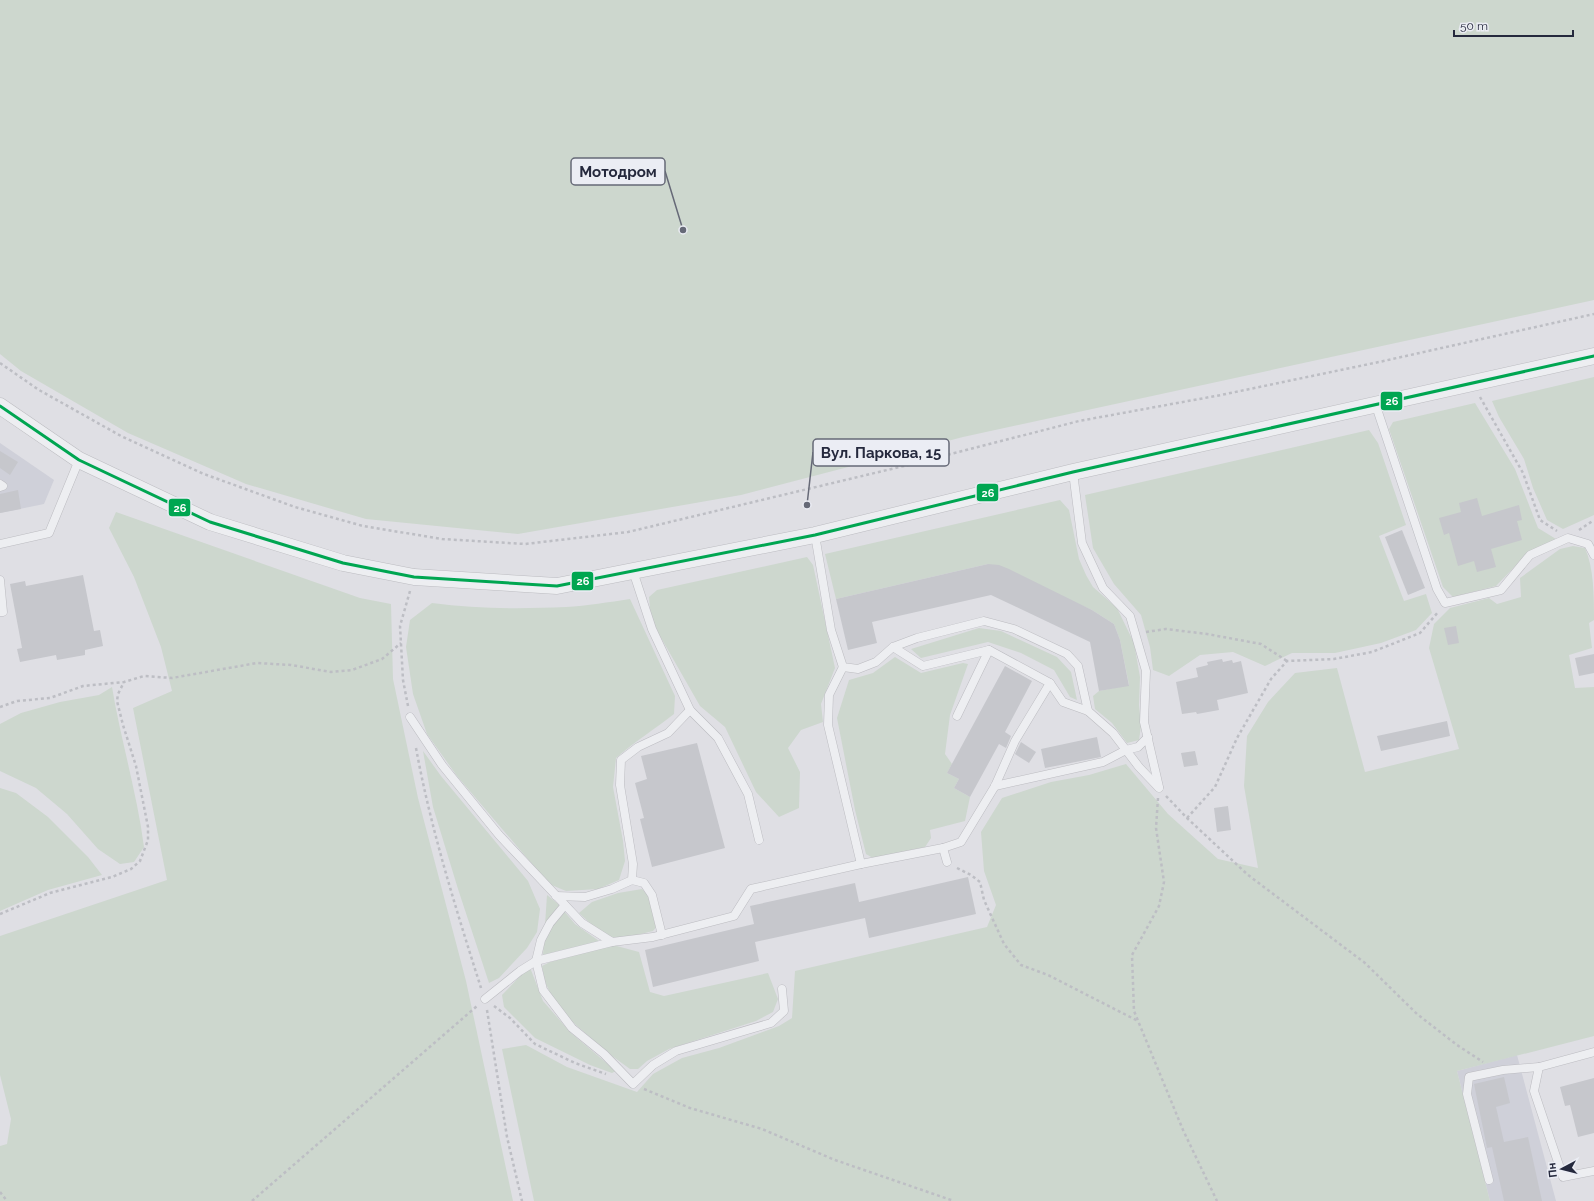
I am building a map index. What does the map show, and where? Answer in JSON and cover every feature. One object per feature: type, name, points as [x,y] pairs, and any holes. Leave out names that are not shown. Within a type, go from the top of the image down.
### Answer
[{"type":"street","points":[[0,406],[79,460],[210,522],[343,563],[414,577],[557,586],[815,535],[1073,472],[1376,406],[1594,356]]},
{"type":"lane","points":[[1376,406],[1437,589],[1445,603],[1501,590],[1530,555],[1568,538],[1588,544],[1594,555]]},
{"type":"lane","points":[[0,544],[49,533],[79,460]]},
{"type":"lane","points":[[1073,472],[1082,543],[1103,588],[1130,616],[1146,671],[1144,722],[1159,788]]},
{"type":"lane","points":[[815,535],[831,630],[843,667],[829,694],[828,725],[861,864]]},
{"type":"lane","points":[[633,571],[652,629],[690,710],[718,738],[748,794],[759,840]]},
{"type":"lane","points":[[0,580],[3,612],[0,612]]},
{"type":"lane","points":[[843,667],[858,669],[876,662],[893,647],[917,638],[984,621],[1014,629],[1067,654],[1078,666],[1088,711]]},
{"type":"lane","points":[[893,647],[924,666],[989,650],[1050,683],[1063,702],[1088,711],[1113,733],[1139,768],[1159,788]]},
{"type":"lane","points":[[957,716],[989,650]]},
{"type":"lane","points":[[485,999],[520,970],[536,961],[612,942],[662,935],[734,916],[751,890],[861,864],[943,848],[961,842],[995,786],[1016,741],[1050,683]]},
{"type":"lane","points":[[632,880],[633,864],[620,786],[622,760],[638,747],[668,733],[690,710]]},
{"type":"lane","points":[[410,716],[442,765],[499,835],[582,923],[612,942]]},
{"type":"lane","points":[[995,786],[1103,762],[1126,750],[1138,747],[1148,737]]},
{"type":"lane","points":[[943,848],[947,862]]},
{"type":"lane","points":[[556,896],[586,897],[612,889],[632,880],[644,883],[652,895],[662,935]]},
{"type":"lane","points":[[564,905],[550,923],[541,940],[536,961],[543,990],[572,1028],[604,1054],[633,1084],[652,1065],[676,1051],[771,1023],[784,1011],[782,989]]},
{"type":"lane","points":[[1489,1180],[1468,1094],[1469,1077],[1503,1070],[1539,1068],[1594,1052]]},
{"type":"lane","points":[[1539,1068],[1534,1091],[1563,1177],[1594,1171]]},
{"type":"path","points":[[0,364],[39,390],[121,436],[204,474],[295,507],[363,526],[442,539],[525,544],[628,532],[908,465],[1079,421],[1221,395],[1379,362],[1594,314]]},
{"type":"path","points":[[1474,384],[1523,473],[1540,520],[1568,538],[1594,520]]},
{"type":"path","points":[[410,716],[403,680],[400,626],[414,577]]},
{"type":"path","points":[[1135,633],[1166,629],[1208,634],[1261,644],[1287,661],[1334,659],[1372,652],[1420,633],[1445,603]]},
{"type":"path","points":[[0,707],[17,701],[50,698],[83,686],[124,682],[144,676],[172,678],[257,663],[291,665],[331,672],[352,670],[382,660],[401,642]]},
{"type":"path","points":[[1187,818],[1215,787],[1237,738],[1272,679],[1287,661]]},
{"type":"path","points":[[0,914],[50,893],[112,877],[132,869],[140,861],[148,840],[148,827],[136,766],[117,701],[118,694],[124,682]]},
{"type":"path","points":[[416,748],[424,794],[450,890],[485,999],[507,1137],[522,1201]]},
{"type":"path","points":[[1159,788],[1187,818],[1248,875],[1365,963],[1417,1014],[1482,1062],[1493,1072]]},
{"type":"path","points":[[1159,788],[1156,828],[1164,882],[1159,906],[1132,955],[1134,1011],[1183,1130],[1217,1201]]},
{"type":"path","points":[[947,862],[971,874],[980,882],[984,900],[1004,944],[1021,965],[1048,975],[1138,1021]]},
{"type":"path","points":[[485,999],[510,1018],[535,1044],[575,1063],[633,1084],[690,1108],[762,1129],[835,1160],[954,1201]]},
{"type":"path","points":[[252,1201],[485,999]]},
{"type":"path","points":[[0,1192],[7,1201]]},
{"type":"shaded area","points":[[0,0],[1594,0],[1594,300],[963,437],[741,495],[518,534],[366,519],[246,484],[128,433],[21,371],[0,354]]},
{"type":"shaded area","points":[[1594,377],[1594,515],[1563,529],[1547,520],[1533,488],[1524,459],[1499,417],[1492,401]]},
{"type":"shaded area","points":[[1475,403],[1515,469],[1538,528],[1556,539],[1530,551],[1496,586],[1453,597],[1443,587],[1389,429],[1393,422]]},
{"type":"shaded area","points":[[1369,430],[1378,443],[1406,525],[1379,536],[1404,601],[1426,594],[1432,613],[1416,630],[1381,643],[1335,653],[1292,653],[1265,666],[1233,652],[1200,655],[1169,676],[1153,670],[1150,647],[1141,615],[1114,584],[1093,548],[1085,495]]},
{"type":"shaded area","points":[[0,443],[54,480],[44,504],[0,513]]},
{"type":"shaded area","points":[[1060,500],[1069,510],[1079,559],[1086,575],[1093,587],[1117,608],[1134,643],[1140,677],[1139,705],[1141,726],[1139,740],[1127,743],[1112,723],[1095,709],[1093,696],[1099,691],[1129,685],[1120,640],[1114,624],[1092,610],[988,564],[836,599],[825,554]]},
{"type":"shaded area","points":[[116,512],[360,598],[391,604],[393,679],[418,798],[466,981],[513,1201],[0,1201],[0,1146],[7,1144],[11,1119],[0,1075],[0,936],[167,880],[133,708],[172,691],[161,647],[134,577],[109,528]]},
{"type":"shaded area","points":[[1573,546],[1585,548],[1590,564],[1594,592],[1594,620],[1589,623],[1592,648],[1569,655],[1575,688],[1594,687],[1594,1036],[1457,1071],[1490,1201],[534,1201],[502,1049],[526,1045],[567,1067],[637,1092],[653,1074],[682,1058],[719,1048],[779,1026],[792,1018],[795,971],[987,927],[996,905],[984,871],[981,832],[1002,798],[1051,782],[1089,775],[1126,764],[1168,814],[1218,859],[1258,868],[1244,786],[1247,736],[1268,702],[1295,673],[1337,668],[1365,772],[1459,749],[1429,648],[1434,624],[1450,608],[1489,598],[1497,604],[1521,597],[1520,578],[1560,549]]},
{"type":"shaded area","points":[[807,557],[813,565],[835,668],[821,704],[823,722],[801,730],[788,748],[800,772],[799,808],[779,817],[756,792],[725,727],[700,706],[656,629],[650,609],[649,597],[657,590]]},
{"type":"shaded area","points":[[630,599],[675,696],[674,714],[616,758],[613,787],[623,841],[625,861],[619,880],[598,889],[566,891],[549,884],[457,776],[427,734],[413,694],[406,647],[410,620],[432,603],[499,608],[533,608],[582,606]]},
{"type":"shaded area","points":[[979,628],[1001,631],[1057,657],[1071,672],[1077,700],[1070,697],[1054,670],[1021,653],[988,642],[921,658],[911,649]]},
{"type":"shaded area","points":[[895,657],[921,673],[963,663],[968,664],[950,715],[945,754],[952,764],[947,773],[959,779],[954,788],[970,797],[965,821],[930,830],[931,838],[925,847],[873,858],[866,854],[855,810],[837,718],[849,680],[873,673]]},
{"type":"shaded area","points":[[112,687],[144,847],[134,862],[120,864],[98,849],[67,814],[36,788],[0,771],[0,724],[21,713],[60,702],[99,695]]},
{"type":"shaded area","points":[[423,751],[441,776],[528,881],[540,909],[537,932],[527,948],[499,978],[489,983],[433,807]]},
{"type":"shaded area","points":[[0,788],[16,793],[48,817],[88,857],[102,875],[48,890],[0,911]]},
{"type":"shaded area","points":[[642,889],[648,895],[657,926],[653,931],[633,936],[612,938],[592,925],[579,913],[592,902],[618,893]]},
{"type":"shaded area","points":[[547,895],[557,903],[575,924],[599,941],[543,955]]},
{"type":"shaded area","points":[[613,945],[639,952],[650,992],[664,996],[768,973],[778,999],[773,1012],[756,1021],[669,1049],[647,1061],[638,1069],[630,1069],[608,1053],[568,1018],[553,999],[545,982],[542,966],[550,962]]},
{"type":"shaded area","points":[[526,970],[531,970],[543,1001],[571,1033],[616,1071],[612,1073],[590,1065],[535,1038],[504,1007],[502,995]]},
{"type":"shaded area","points":[[1517,1055],[1556,1201],[1490,1201],[1457,1071]]},
{"type":"building","points":[[0,451],[18,462],[10,475],[0,468]]},
{"type":"building","points":[[18,490],[21,509],[0,513],[0,494]]},
{"type":"building","points":[[1477,498],[1482,516],[1519,505],[1522,520],[1517,521],[1522,540],[1491,549],[1496,567],[1477,572],[1474,561],[1458,566],[1449,533],[1444,535],[1439,518],[1461,512],[1459,503]]},
{"type":"building","points":[[1402,530],[1425,588],[1408,595],[1385,537]]},
{"type":"building","points":[[988,564],[999,565],[1009,569],[1092,610],[1114,624],[1120,640],[1129,686],[1099,691],[1090,642],[991,595],[872,622],[877,643],[848,650],[836,599]]},
{"type":"building","points":[[83,575],[94,631],[100,630],[103,646],[85,650],[85,655],[57,660],[56,655],[20,662],[17,649],[22,648],[10,584],[25,581],[26,586]]},
{"type":"building","points":[[1456,626],[1459,643],[1448,645],[1444,628]]},
{"type":"building","points":[[1594,654],[1594,673],[1579,676],[1575,658]]},
{"type":"building","points":[[1222,659],[1223,662],[1232,660],[1233,663],[1241,661],[1248,693],[1217,700],[1219,710],[1197,714],[1196,712],[1182,714],[1176,682],[1198,677],[1196,668],[1208,665],[1207,662]]},
{"type":"building","points":[[1005,666],[1032,681],[1005,732],[1011,736],[1006,748],[999,744],[970,797],[954,788],[959,779],[947,773]]},
{"type":"building","points":[[1447,721],[1450,736],[1381,751],[1377,736]]},
{"type":"building","points":[[1097,737],[1101,757],[1045,768],[1041,749]]},
{"type":"building","points":[[1021,742],[1036,752],[1029,763],[1015,754]]},
{"type":"building","points":[[697,743],[725,848],[652,867],[640,819],[644,818],[635,783],[647,779],[641,756]]},
{"type":"building","points":[[1195,751],[1198,765],[1184,767],[1181,753]]},
{"type":"building","points":[[1228,806],[1231,830],[1217,832],[1214,808]]},
{"type":"building","points":[[968,877],[976,914],[869,938],[865,918],[755,942],[759,961],[653,987],[645,950],[754,924],[750,906],[855,883],[859,902]]},
{"type":"building","points":[[1504,1077],[1510,1103],[1496,1107],[1504,1142],[1528,1137],[1542,1201],[1504,1201],[1492,1147],[1487,1148],[1474,1084]]},
{"type":"building","points":[[1594,1078],[1594,1133],[1578,1137],[1570,1105],[1565,1106],[1560,1087]]},
{"type":"transit line","name":"26","points":[[0,406],[79,460],[210,522],[343,563],[414,577],[557,586],[815,535],[1073,472],[1594,356]]},
{"type":"place","name":"Мотодром","points":[[683,230]]},
{"type":"place","name":"Вул. Паркова, 15","points":[[807,505]]}]
